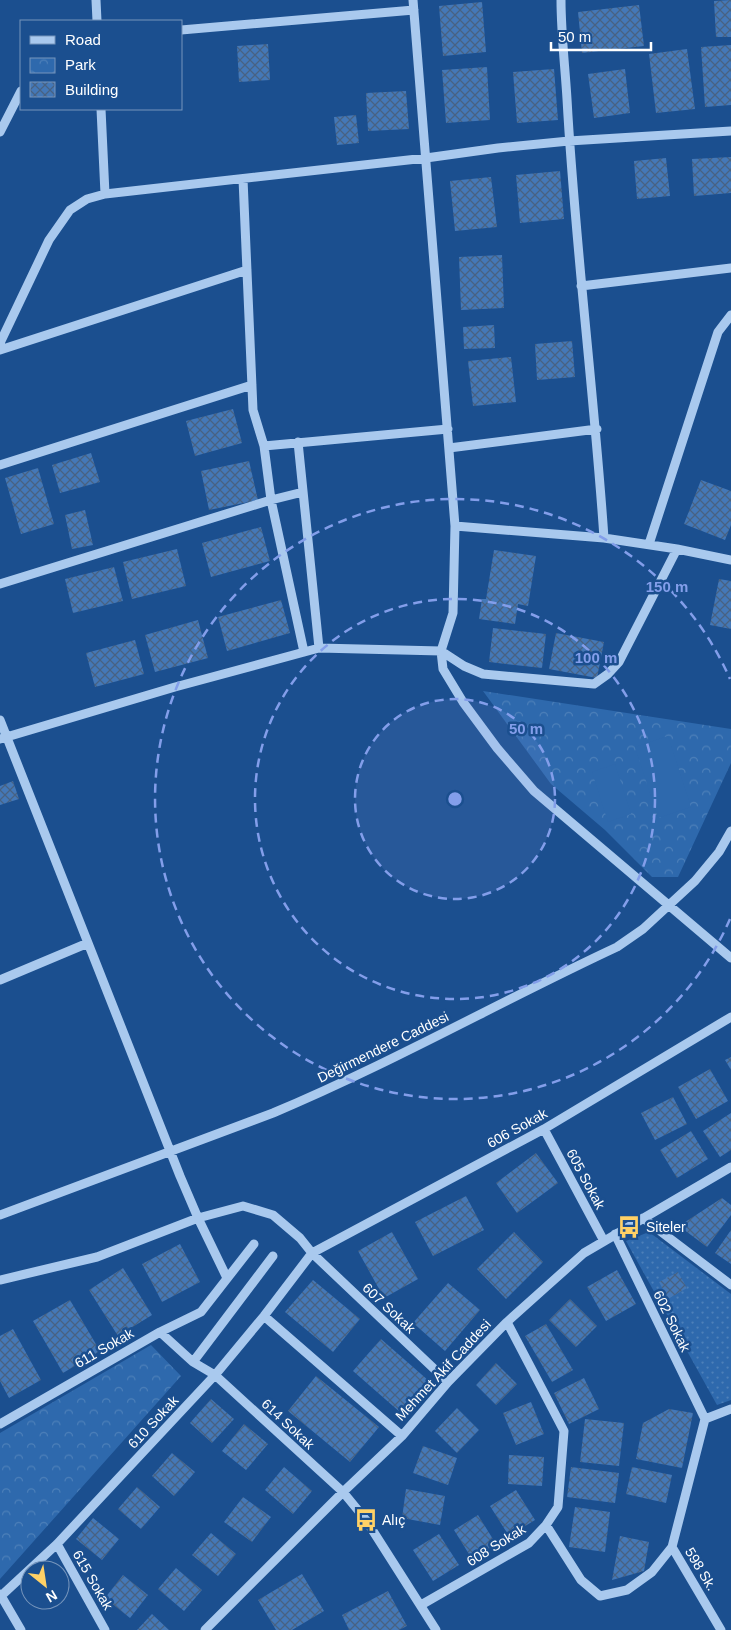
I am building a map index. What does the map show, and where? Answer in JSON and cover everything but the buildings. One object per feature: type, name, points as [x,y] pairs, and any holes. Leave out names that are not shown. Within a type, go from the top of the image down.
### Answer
[{"type":"street","points":[[96,0],[97,20]]},
{"type":"street","points":[[413,0],[455,526],[453,614],[441,651],[442,669],[498,748],[534,791],[731,958]]},
{"type":"street","points":[[561,0],[569,141],[581,286],[597,430],[604,538]]},
{"type":"street","points":[[182,30],[414,10]]},
{"type":"street","points":[[0,132],[20,93]]},
{"type":"street","points":[[101,110],[104,194]]},
{"type":"street","points":[[0,343],[49,240],[70,210],[86,199],[104,194],[426,158],[498,148],[569,141],[731,131]]},
{"type":"street","points":[[243,179],[253,410],[264,446],[272,500],[304,652]]},
{"type":"street","points":[[581,286],[731,268]]},
{"type":"street","points":[[0,350],[247,270]]},
{"type":"street","points":[[649,544],[718,332],[731,315]]},
{"type":"street","points":[[0,465],[252,385]]},
{"type":"street","points":[[264,446],[448,429]]},
{"type":"street","points":[[449,448],[597,430]]},
{"type":"street","points":[[298,442],[319,648]]},
{"type":"street","points":[[0,584],[303,492]]},
{"type":"street","points":[[455,526],[604,538],[677,548],[731,560]]},
{"type":"street","points":[[3,738],[175,687],[319,648],[441,651],[464,666],[483,674],[594,684],[608,674],[619,662],[677,548]]},
{"type":"street","points":[[0,720],[3,738],[88,943],[170,1152],[198,1218],[227,1278]]},
{"type":"street","name":"Değirmendere Caddesi","points":[[0,1215],[272,1113],[363,1074],[617,947],[643,929],[695,882],[719,852],[731,830]]},
{"type":"street","points":[[0,980],[88,943]]},
{"type":"street","name":"606 Sokak","points":[[312,1253],[544,1129],[731,1017]]},
{"type":"street","name":"605 Sokak","points":[[544,1129],[604,1241]]},
{"type":"street","name":"Mehmet Akif Caddesi","points":[[206,1630],[343,1492],[402,1436],[448,1382],[507,1322],[584,1253],[731,1167]]},
{"type":"street","name":"607 Sokak","points":[[0,1280],[97,1256],[198,1218],[243,1206],[273,1215],[300,1238],[312,1253],[448,1382]]},
{"type":"street","points":[[643,1218],[731,1285]]},
{"type":"street","name":"602 Sokak","points":[[614,1234],[705,1419]]},
{"type":"street","name":"611 Sokak","points":[[0,1424],[160,1332],[201,1312],[254,1244]]},
{"type":"street","name":"610 Sokak","points":[[0,1596],[57,1544],[215,1375],[264,1316],[312,1253]]},
{"type":"street","points":[[193,1362],[273,1256]]},
{"type":"street","points":[[264,1316],[402,1436]]},
{"type":"street","name":"608 Sokak","points":[[421,1605],[529,1543],[546,1525],[558,1507],[564,1431],[507,1322]]},
{"type":"street","points":[[160,1332],[193,1362],[215,1375]]},
{"type":"street","name":"614 Sokak","points":[[215,1375],[343,1492],[366,1520],[436,1630]]},
{"type":"street","points":[[546,1525],[580,1580],[600,1596],[627,1590],[652,1572],[672,1548],[705,1419],[731,1409]]},
{"type":"street","name":"615 Sokak","points":[[57,1544],[105,1630]]},
{"type":"street","name":"598 Sk.","points":[[672,1548],[721,1630]]},
{"type":"street","points":[[0,1596],[21,1630]]},
{"type":"green space","points":[[483,691],[731,729],[731,763],[678,877],[652,877],[605,830],[551,784]]},
{"type":"green space","points":[[668,736],[691,807],[658,818],[635,747]]},
{"type":"green space","points":[[615,764],[631,814],[608,822],[592,772]]},
{"type":"green space","points":[[649,1232],[731,1294],[731,1400],[717,1405],[626,1241]]},
{"type":"green space","points":[[151,1345],[181,1376],[0,1579],[0,1433]]},
{"type":"place","name":"Siteler","points":[[629,1227]]},
{"type":"place","name":"Alıç","points":[[366,1520]]}]
